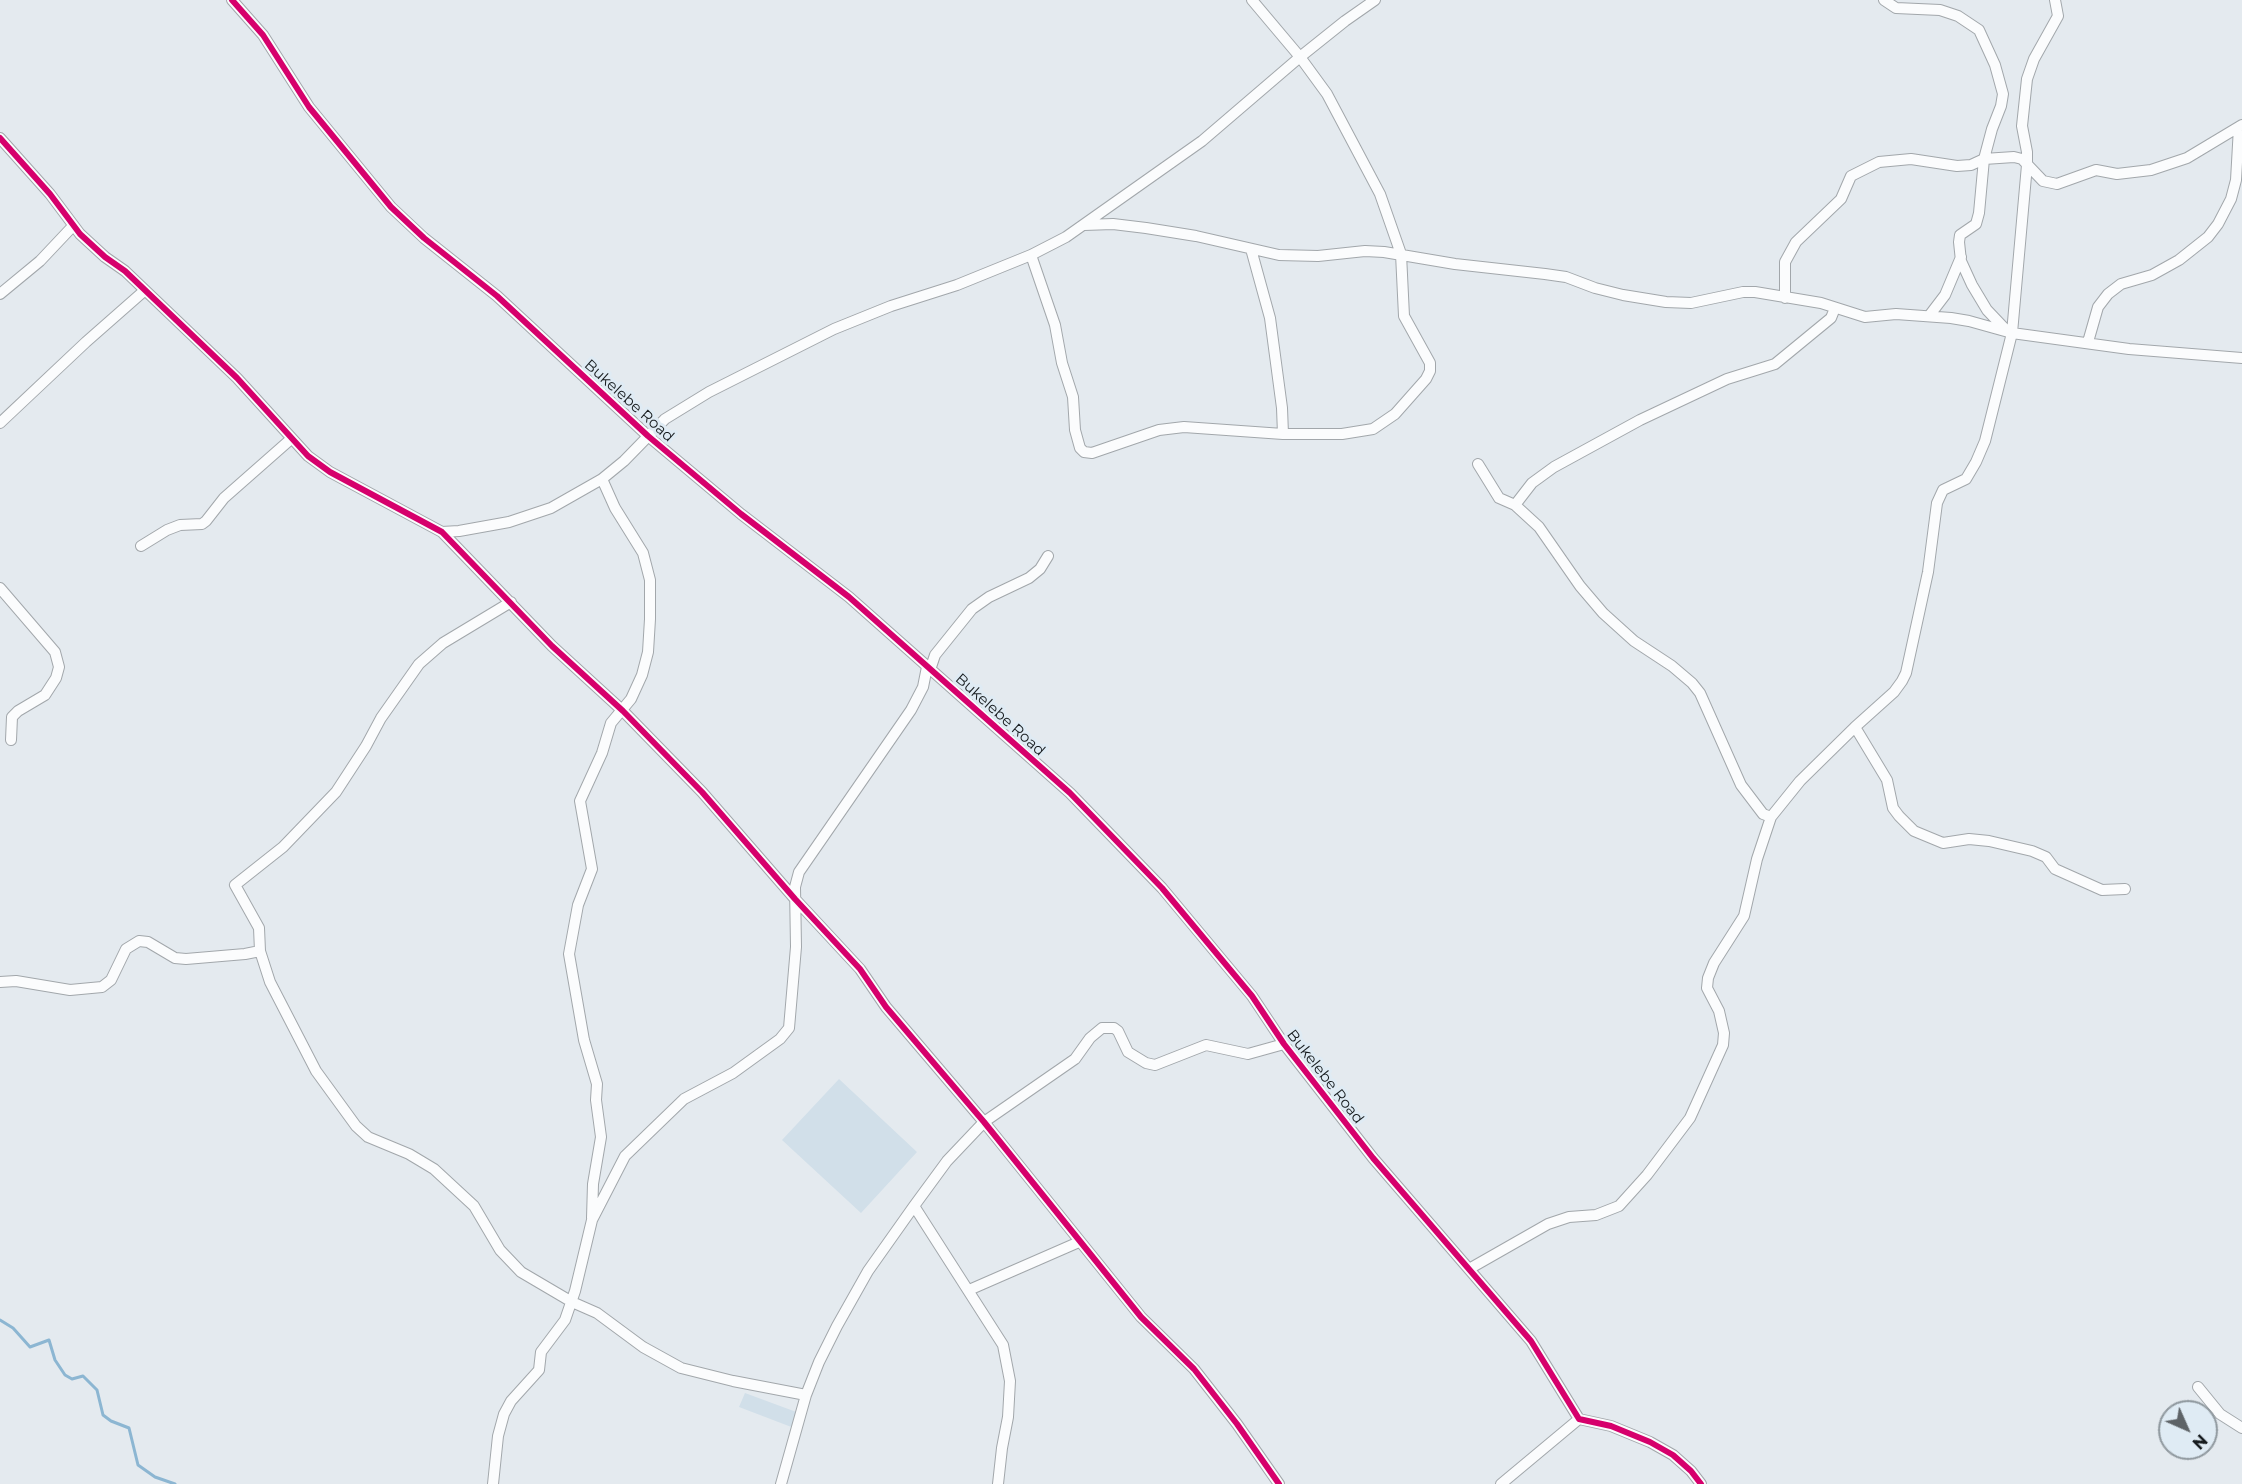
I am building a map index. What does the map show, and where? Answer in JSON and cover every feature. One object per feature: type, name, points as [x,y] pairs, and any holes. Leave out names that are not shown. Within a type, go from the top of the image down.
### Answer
[{"type":"street","name":"Bukelebe Road","points":[[232,0],[263,35],[309,107],[391,207],[424,238],[497,296],[648,436],[741,514],[849,597],[1070,793],[1162,888],[1252,996],[1284,1044],[1373,1158],[1531,1341],[1579,1419]]},
{"type":"street","points":[[1031,255],[1055,325],[1062,363],[1073,397],[1075,430],[1080,448],[1084,452],[1092,453],[1159,430],[1184,427],[1283,435],[1342,434],[1373,429],[1395,414],[1426,379],[1430,371],[1430,363],[1404,316],[1401,254],[1393,225],[1380,194],[1334,105],[1300,57],[1252,0]]},
{"type":"street","points":[[442,532],[477,528],[532,515],[561,503],[602,479],[665,419],[691,402],[809,341],[891,306],[957,285],[1031,255],[1084,225],[1202,141],[1300,57],[1375,0]]},
{"type":"street","points":[[1884,0],[1896,8],[1940,10],[1958,16],[1979,30],[1995,65],[2003,94],[2001,106],[1984,159],[1976,224],[1960,235],[1959,242],[1961,257],[1972,285],[1987,310],[2010,333]]},
{"type":"street","points":[[1469,1269],[1548,1224],[1569,1217],[1596,1215],[1619,1206],[1647,1175],[1690,1118],[1723,1045],[1723,1024],[1707,988],[1708,978],[1714,963],[1744,916],[1757,859],[1771,818],[1800,781],[1855,727],[1894,693],[1906,673],[1928,572],[1937,503],[1943,490],[1966,479],[1976,462],[1985,441],[2010,333],[2027,165],[2022,126],[2027,79],[2034,59],[2058,16],[2055,0]]},
{"type":"street","points":[[1785,298],[1784,274],[1789,253],[1796,242],[1841,199],[1851,176],[1879,162],[1911,159],[1957,166],[1971,165],[1984,159],[2014,157],[2022,159],[2036,175],[2051,184],[2064,183],[2096,170],[2117,174],[2151,170],[2187,158],[2240,126]]},
{"type":"street","points":[[2088,342],[2098,307],[2108,294],[2121,284],[2152,275],[2179,260],[2208,237],[2218,224],[2231,200],[2236,180],[2240,126]]},
{"type":"street","points":[[0,138],[50,194],[73,226],[105,257],[125,271],[237,378],[291,439],[330,472],[442,532],[552,646],[623,711],[702,792],[795,899],[860,969],[886,1007],[984,1122],[1141,1317],[1194,1369],[1280,1484]]},
{"type":"street","points":[[1084,225],[1113,224],[1146,228],[1196,236],[1279,255],[1318,256],[1365,251],[1401,254],[1455,264],[1545,274],[1623,295],[1666,302],[1691,303],[1743,292],[1821,303],[1865,317],[1896,314],[1929,316],[1969,321],[2010,333],[2129,349],[2242,358]]},
{"type":"street","points":[[1,293],[40,261],[73,226]]},
{"type":"street","points":[[1251,249],[1270,318],[1282,408],[1283,435]]},
{"type":"street","points":[[1929,316],[1945,295],[1961,257]]},
{"type":"street","points":[[0,423],[144,291]]},
{"type":"street","points":[[1515,505],[1532,483],[1554,467],[1640,420],[1727,379],[1775,364],[1831,318],[1835,308]]},
{"type":"street","points":[[141,546],[180,525],[202,524],[224,498],[291,439]]},
{"type":"street","points":[[1478,464],[1499,498],[1515,505],[1539,527],[1580,586],[1603,613],[1634,641],[1678,672],[1701,693],[1741,785],[1763,814],[1771,818]]},
{"type":"street","points":[[493,1484],[498,1436],[507,1407],[539,1370],[541,1352],[565,1320],[572,1302],[592,1220],[593,1184],[601,1137],[596,1100],[596,1077],[584,1040],[569,946],[578,905],[592,870],[580,801],[602,753],[611,723],[623,711],[636,689],[648,652],[650,580],[643,553],[615,508],[602,479]]},
{"type":"street","points":[[592,1220],[625,1156],[633,1147],[684,1099],[733,1073],[780,1039],[789,1028],[796,947],[795,899],[797,879],[804,863],[912,710],[935,655],[972,609],[988,597],[1029,578],[1040,569],[1048,556]]},
{"type":"street","points":[[0,588],[55,652],[59,667],[56,678],[45,695],[12,717],[11,740]]},
{"type":"street","points":[[511,602],[443,643],[419,664],[381,718],[336,792],[283,847],[235,885],[259,928],[260,951],[277,1000],[316,1071],[356,1126],[368,1137],[409,1154],[434,1168],[474,1206],[493,1239],[510,1262],[533,1280],[597,1313],[643,1347],[681,1368],[806,1395]]},
{"type":"street","points":[[1855,727],[1887,780],[1893,808],[1914,831],[1943,843],[1969,840],[1989,841],[2032,851],[2046,856],[2055,869],[2102,890],[2125,889]]},
{"type":"street","points":[[0,982],[16,981],[70,990],[102,987],[111,980],[126,949],[139,941],[148,942],[175,957],[186,960],[260,951]]},
{"type":"street","points":[[780,1484],[806,1395],[828,1344],[863,1280],[948,1161],[984,1122],[1075,1059],[1090,1038],[1102,1028],[1114,1028],[1118,1031],[1128,1052],[1146,1064],[1155,1065],[1206,1045],[1248,1054],[1284,1044]]},
{"type":"street","points":[[914,1206],[1003,1345],[1010,1381],[1008,1417],[998,1484]]},
{"type":"street","points":[[969,1290],[1079,1242]]},
{"type":"street","points":[[2198,1388],[2220,1414],[2242,1428]]},
{"type":"street","points":[[1501,1484],[1579,1419],[1611,1426],[1650,1442],[1673,1455],[1691,1471],[1701,1484]]},
{"type":"shaded area","points":[[839,1079],[917,1152],[861,1213],[782,1140]]},
{"type":"shaded area","points":[[745,1393],[799,1413],[794,1428],[739,1407]]},
{"type":"waterway","points":[[0,1320],[13,1328],[30,1347],[49,1340],[55,1360],[65,1375],[72,1379],[83,1376],[97,1390],[103,1415],[129,1428],[138,1465],[155,1477],[175,1484]]},
{"type":"cycle path","points":[[232,0],[263,35],[309,107],[391,207],[424,238],[497,296],[648,436],[741,514],[849,597],[1070,793],[1162,888],[1252,996],[1284,1044],[1373,1158],[1531,1341],[1579,1419],[1611,1426],[1650,1442],[1673,1455],[1691,1471],[1701,1484]]},
{"type":"cycle path","points":[[0,138],[50,194],[80,234],[105,257],[125,271],[237,378],[308,456],[330,472],[442,532],[552,646],[623,711],[702,792],[795,899],[860,969],[886,1007],[984,1122],[1141,1317],[1194,1369],[1237,1424],[1279,1484]]}]
